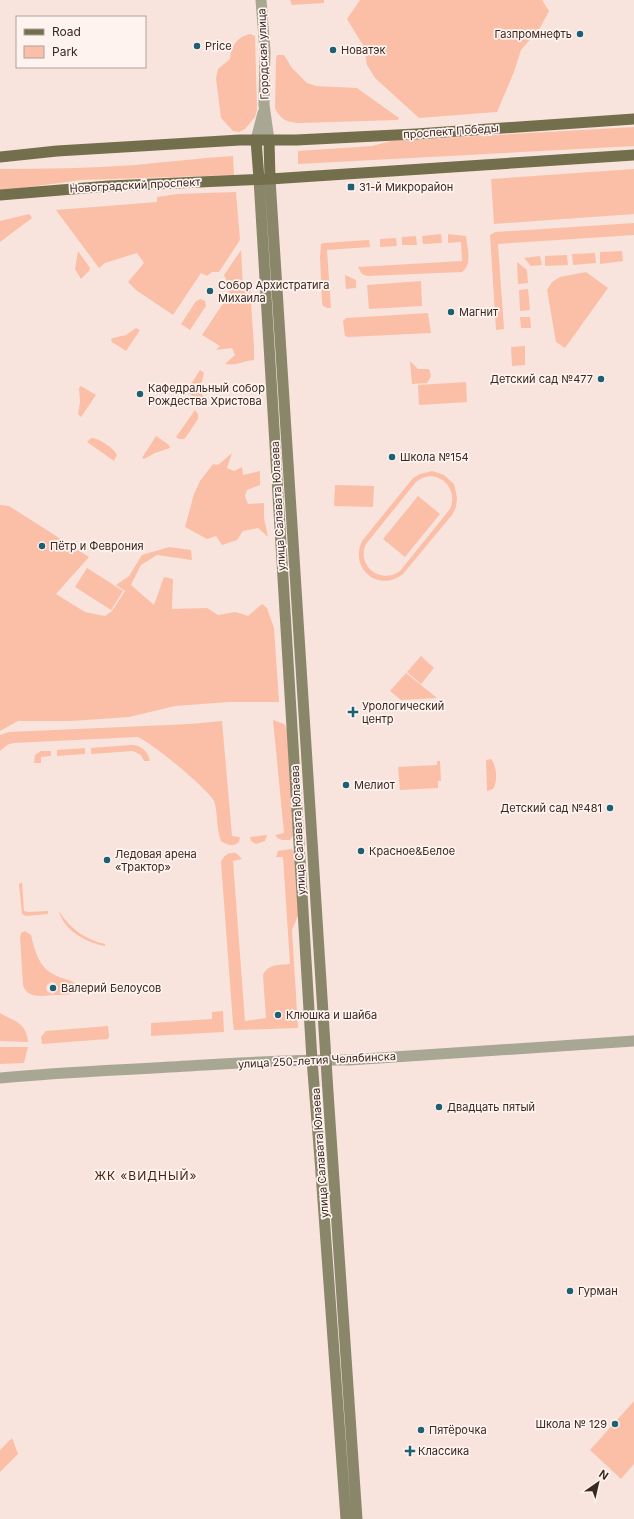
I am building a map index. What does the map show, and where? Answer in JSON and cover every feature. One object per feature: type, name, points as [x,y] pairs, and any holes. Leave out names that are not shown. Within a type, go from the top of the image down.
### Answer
[{"type":"main road","name":"проспект Победы","points":[[269,140],[416,134],[634,119]]},
{"type":"main road","name":"улица Салавата Юлаева","points":[[256,140],[312,1060],[346,1519]]},
{"type":"main road","points":[[0,157],[57,151],[269,140]]},
{"type":"main road","name":"Городская улица","points":[[269,140],[269,162]]},
{"type":"main road","points":[[270,179],[634,155]]},
{"type":"main road","name":"улица Салавата Юлаева","points":[[269,162],[357,1519]]},
{"type":"main road","name":"Новоградский проспект","points":[[0,195],[109,186],[270,179]]},
{"type":"street","name":"Городская улица","points":[[261,0],[265,51],[265,109],[269,140]]},
{"type":"street","name":"Городская улица","points":[[256,140],[265,109]]},
{"type":"street","name":"улица 250-летия Челябинска","points":[[0,1078],[39,1074],[326,1059],[349,1060],[634,1041]]},
{"type":"green space","points":[[290,0],[324,0],[324,3],[292,5]]},
{"type":"green space","points":[[360,0],[542,0],[549,11],[540,28],[521,50],[514,72],[497,112],[419,118],[375,78],[367,65],[364,47],[347,19]]},
{"type":"green space","points":[[250,34],[255,36],[257,110],[255,117],[245,129],[239,132],[233,131],[221,118],[216,78],[218,69],[230,59],[233,46],[242,37]]},
{"type":"green space","points":[[277,55],[284,55],[292,68],[307,83],[316,86],[357,88],[399,118],[398,120],[298,123],[290,122],[284,119],[279,115],[275,108]]},
{"type":"green space","points":[[634,127],[634,146],[298,164],[298,151],[372,146],[391,141]]},
{"type":"green space","points":[[233,156],[234,175],[81,180],[0,191],[0,169],[118,166]]},
{"type":"green space","points":[[634,169],[634,214],[494,224],[491,179]]},
{"type":"green space","points":[[236,192],[240,240],[219,272],[212,272],[207,276],[201,273],[173,315],[136,290],[128,282],[144,263],[137,253],[105,263],[99,268],[56,210],[157,202],[157,197],[177,194]]},
{"type":"green space","points":[[29,214],[32,218],[0,242],[0,221]]},
{"type":"green space","points":[[634,223],[634,235],[498,244],[504,329],[496,330],[490,235],[495,232]]},
{"type":"green space","points":[[441,234],[442,243],[423,244],[422,236]]},
{"type":"green space","points":[[448,234],[466,236],[468,260],[465,269],[462,272],[367,276],[362,274],[358,267],[462,261],[461,242],[448,243]]},
{"type":"green space","points":[[416,236],[417,245],[402,245],[402,237]]},
{"type":"green space","points":[[396,238],[397,246],[380,247],[380,239]]},
{"type":"green space","points":[[369,240],[370,247],[327,250],[331,308],[323,306],[320,257],[321,244]]},
{"type":"green space","points":[[241,250],[243,288],[250,288],[254,360],[225,364],[235,355],[232,348],[216,350],[220,346],[202,335],[230,293],[225,289],[227,282],[224,275]]},
{"type":"green space","points":[[78,251],[90,268],[81,279],[75,269]]},
{"type":"green space","points":[[622,251],[623,261],[600,264],[600,252]]},
{"type":"green space","points":[[595,253],[596,263],[573,265],[572,254]]},
{"type":"green space","points":[[567,255],[568,265],[545,266],[545,256]]},
{"type":"green space","points":[[540,256],[542,265],[531,266],[524,258]]},
{"type":"green space","points":[[517,262],[527,270],[528,283],[518,284]]},
{"type":"green space","points":[[586,272],[608,288],[565,348],[556,342],[547,290],[552,282],[560,277]]},
{"type":"green space","points":[[345,275],[356,280],[356,288],[346,289]]},
{"type":"green space","points":[[421,281],[422,306],[369,309],[367,285]]},
{"type":"green space","points":[[528,289],[530,310],[520,311],[519,290]]},
{"type":"green space","points":[[201,299],[205,301],[206,306],[190,330],[181,324],[196,301]]},
{"type":"green space","points":[[428,313],[431,333],[345,336],[343,321],[346,318]]},
{"type":"green space","points":[[520,317],[530,317],[531,328],[521,328]]},
{"type":"green space","points":[[136,328],[140,330],[126,351],[112,342],[111,339],[126,335]]},
{"type":"green space","points":[[525,346],[525,365],[512,366],[511,347]]},
{"type":"green space","points":[[410,361],[418,369],[429,369],[431,376],[427,383],[412,384]]},
{"type":"green space","points":[[200,370],[204,373],[201,385],[203,399],[201,401],[186,392]]},
{"type":"green space","points":[[466,382],[467,402],[419,405],[418,385]]},
{"type":"green space","points":[[81,386],[96,395],[81,417],[78,414],[80,402],[79,388]]},
{"type":"green space","points":[[195,410],[198,414],[198,419],[186,437],[184,439],[179,439],[176,437]]},
{"type":"green space","points":[[156,436],[169,445],[170,448],[155,453],[144,459],[142,458]]},
{"type":"green space","points":[[91,438],[102,442],[113,449],[117,455],[114,461],[87,442]]},
{"type":"green space","points":[[232,453],[227,468],[234,471],[242,467],[243,475],[260,471],[260,485],[247,490],[245,496],[248,504],[264,503],[264,518],[268,537],[258,528],[243,531],[237,540],[222,545],[216,536],[207,539],[185,527],[194,494],[200,481],[213,464],[218,465]]},
{"type":"green space","points":[[432,471],[444,475],[454,484],[457,498],[456,507],[452,515],[403,574],[394,579],[385,581],[376,579],[363,569],[360,561],[359,551],[362,541],[413,478],[420,474]],"holes":[[[430,476],[441,479],[449,487],[452,497],[450,509],[400,571],[393,575],[385,576],[372,571],[367,566],[364,559],[366,544],[416,482],[422,478]]]},
{"type":"green space","points":[[335,485],[374,486],[373,507],[334,506]]},
{"type":"green space","points":[[418,496],[440,514],[405,557],[383,539]]},
{"type":"green space","points":[[0,505],[9,506],[89,557],[56,594],[85,612],[105,616],[112,611],[125,591],[116,585],[129,576],[142,555],[169,547],[191,550],[192,560],[157,555],[141,565],[131,585],[154,605],[164,577],[173,579],[172,609],[207,608],[218,615],[235,612],[248,616],[262,604],[267,608],[274,628],[279,702],[229,702],[175,706],[129,717],[71,721],[18,721],[0,731]]},
{"type":"green space","points":[[87,568],[123,591],[111,610],[75,587]]},
{"type":"green space","points":[[421,656],[434,668],[421,684],[407,672]]},
{"type":"green space","points":[[406,673],[437,698],[401,700],[390,691]]},
{"type":"green space","points":[[273,720],[284,724],[287,729],[294,835],[290,840],[280,839],[275,835],[284,833]]},
{"type":"green space","points":[[222,721],[232,836],[240,837],[237,844],[232,845],[225,844],[221,841],[218,831],[214,801],[209,795],[179,766],[138,737],[13,743],[7,745],[0,751],[0,735],[9,732],[190,724]]},
{"type":"green space","points":[[131,745],[144,749],[148,754],[150,761],[144,761],[141,755],[133,751],[91,754],[91,748]]},
{"type":"green space","points":[[85,748],[85,754],[57,756],[57,750]]},
{"type":"green space","points":[[41,751],[51,751],[51,756],[41,757],[41,763],[34,763],[35,755]]},
{"type":"green space","points":[[491,759],[496,770],[496,782],[493,789],[487,791],[486,760]]},
{"type":"green space","points":[[437,761],[440,761],[441,781],[438,781],[438,788],[400,790],[398,767],[437,765]]},
{"type":"green space","points":[[267,835],[265,841],[256,844],[251,841],[250,837]]},
{"type":"green space","points":[[291,849],[295,852],[300,911],[292,930],[298,1028],[234,1030],[221,862],[225,856],[231,853],[236,853],[242,859],[233,861],[245,1021],[266,1018],[263,975],[265,971],[271,967],[290,964],[283,857],[276,857],[278,851]]},
{"type":"green space","points":[[22,882],[24,911],[48,911],[48,914],[26,916],[22,914],[19,884]]},
{"type":"green space","points":[[59,911],[73,928],[91,940],[105,944],[105,946],[84,939],[71,930],[61,918]]},
{"type":"green space","points":[[25,931],[31,935],[38,958],[45,968],[55,975],[76,984],[77,989],[74,993],[64,995],[36,996],[28,993],[23,985],[21,933]],"holes":[[[51,982],[55,983],[58,987],[57,991],[53,994],[48,992],[46,989],[47,985]]]},
{"type":"green space","points":[[223,1011],[224,1032],[151,1036],[151,1023],[212,1019],[212,1012]]},
{"type":"green space","points":[[0,1013],[19,1023],[25,1031],[28,1042],[0,1041]]},
{"type":"green space","points":[[108,1026],[108,1039],[42,1044],[41,1037],[46,1031]]},
{"type":"green space","points":[[0,1047],[28,1047],[24,1063],[0,1064]]},
{"type":"green space","points":[[634,1401],[634,1464],[621,1479],[590,1450]]},
{"type":"green space","points":[[12,1438],[18,1454],[0,1472],[0,1450]]},
{"type":"place","name":"Газпромнефть","points":[[580,34]]},
{"type":"place","name":"Price","points":[[197,46]]},
{"type":"place","name":"Новатэк","points":[[333,50]]},
{"type":"place","name":"31-й Микрорайон","points":[[351,187]]},
{"type":"place","name":"Собор Архистратига Михаила","points":[[210,291]]},
{"type":"place","name":"Магнит","points":[[451,312]]},
{"type":"place","name":"Детский сад №477","points":[[601,379]]},
{"type":"place","name":"Кафедральный собор Рождества Христова","points":[[140,394]]},
{"type":"place","name":"Школа №154","points":[[392,457]]},
{"type":"place","name":"Пётр и Феврония","points":[[42,546]]},
{"type":"place","name":"Урологический центр","points":[[353,712]]},
{"type":"place","name":"Мелиот","points":[[346,785]]},
{"type":"place","name":"Детский сад №481","points":[[610,808]]},
{"type":"place","name":"Красное&Белое","points":[[361,851]]},
{"type":"place","name":"Ледовая арена «Трактор»","points":[[107,860]]},
{"type":"place","name":"Валерий Белоусов","points":[[53,988]]},
{"type":"place","name":"Клюшка и шайба","points":[[278,1015]]},
{"type":"place","name":"Двадцать пятый","points":[[439,1107]]},
{"type":"place","name":"Гурман","points":[[570,1291]]},
{"type":"place","name":"Школа № 129","points":[[615,1424]]},
{"type":"place","name":"Пятёрочка","points":[[421,1430]]},
{"type":"place","name":"Классика","points":[[410,1451]]},
{"type":"district","name":"ЖК «ВИДНЫЙ»","points":[[146,1175]]}]
